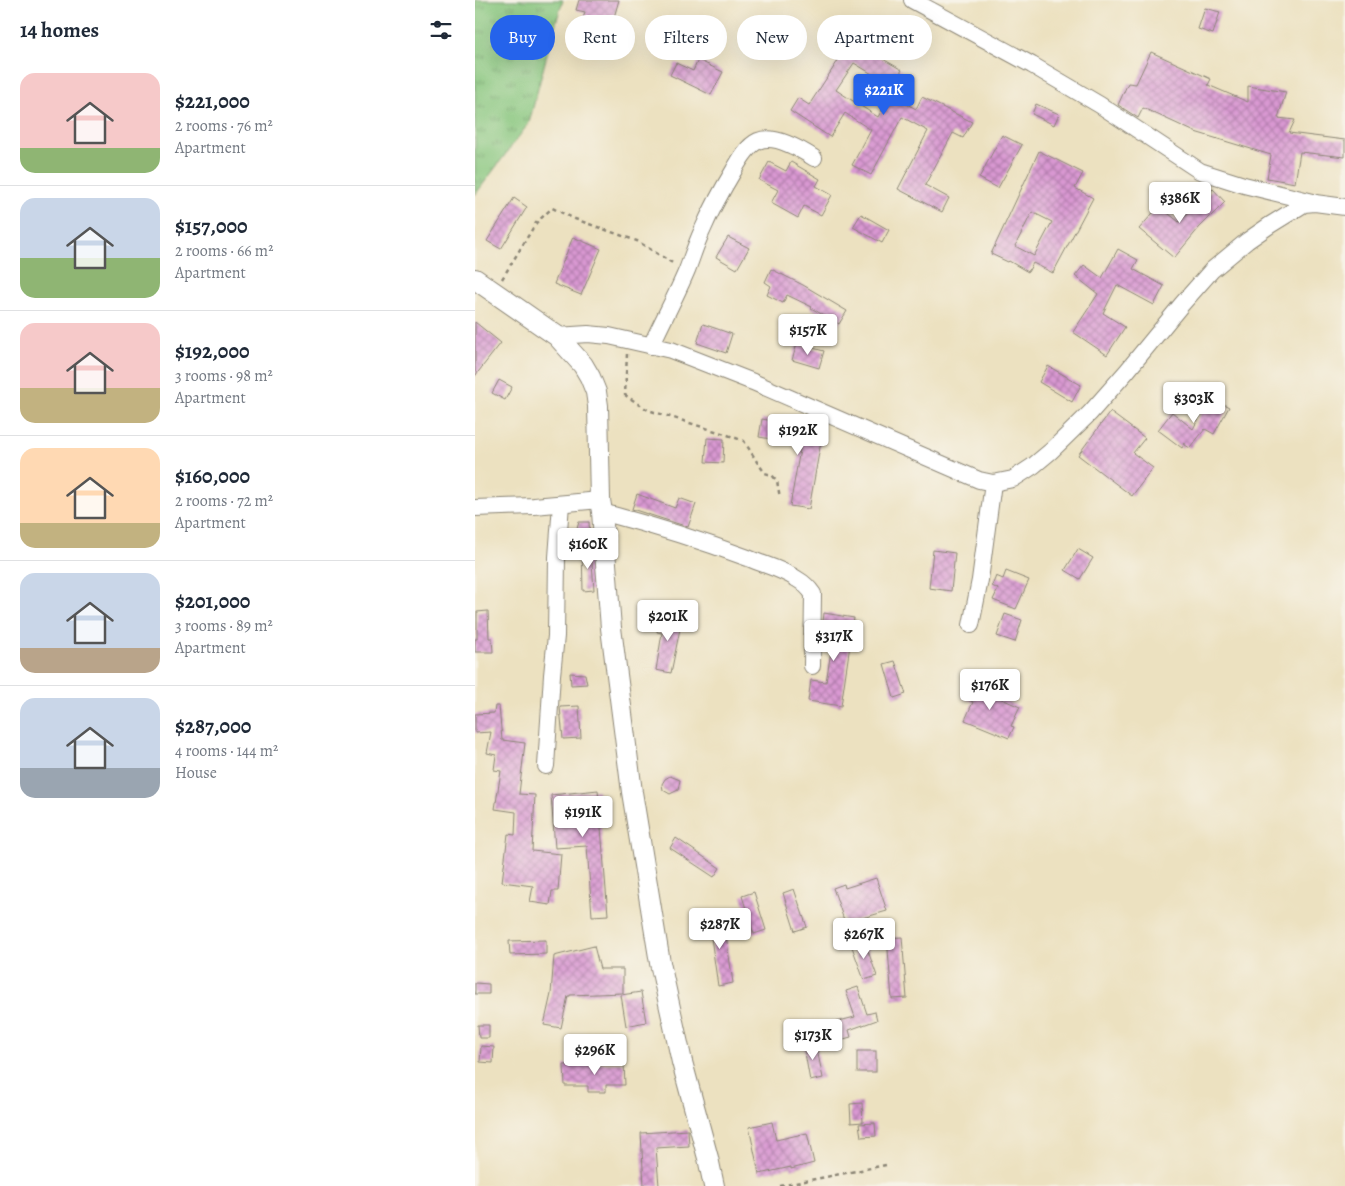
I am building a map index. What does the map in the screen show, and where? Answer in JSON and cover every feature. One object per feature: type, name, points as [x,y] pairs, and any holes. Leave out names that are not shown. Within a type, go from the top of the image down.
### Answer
[{"type":"street","points":[[912,0],[1032,65],[1100,105],[1200,171],[1244,185],[1315,203],[1345,207]]},
{"type":"street","points":[[651,346],[686,271],[702,231],[741,159],[755,142],[771,139],[802,150],[814,158]]},
{"type":"street","points":[[557,336],[588,334],[609,336],[671,350],[753,382],[979,480],[993,483],[1013,480],[1051,451],[1089,412],[1127,371],[1212,270],[1270,225],[1304,204],[1315,203]]},
{"type":"street","points":[[475,279],[557,336],[583,365],[596,392],[601,506],[611,628],[631,792],[660,963],[682,1062],[715,1186]]},
{"type":"street","points":[[971,625],[993,483]]},
{"type":"street","points":[[546,766],[556,636],[557,556],[561,504]]},
{"type":"street","points":[[475,508],[561,504],[601,506],[639,522],[722,549],[795,577],[803,582],[813,594],[813,666]]},
{"type":"path","points":[[494,292],[536,223],[552,208],[637,241],[686,271]]},
{"type":"path","points":[[628,340],[625,395],[648,410],[743,441],[765,473],[772,476],[777,482],[780,498]]},
{"type":"path","points":[[780,1186],[886,1165]]},
{"type":"green space","points":[[475,0],[563,0],[555,26],[555,15],[490,15],[490,60],[546,60],[529,123],[475,195]]},
{"type":"building","points":[[579,0],[619,0],[615,15],[584,15],[585,12],[576,10]]},
{"type":"building","points":[[1205,8],[1220,12],[1213,34],[1198,29]]},
{"type":"building","points":[[1151,52],[1211,79],[1208,85],[1248,102],[1248,86],[1286,92],[1278,118],[1295,120],[1289,133],[1345,140],[1345,157],[1300,152],[1295,183],[1267,178],[1271,155],[1195,132],[1143,108],[1138,118],[1118,105],[1128,83],[1136,84]]},
{"type":"building","points":[[698,60],[723,72],[711,95],[670,75],[676,63],[693,71]]},
{"type":"building","points":[[838,60],[885,60],[902,70],[892,86],[854,63],[836,90],[878,117],[890,95],[916,109],[922,97],[972,122],[963,138],[953,133],[925,185],[949,198],[942,212],[898,189],[928,131],[902,117],[871,175],[852,165],[871,130],[845,113],[830,137],[790,111],[798,98],[809,105]]},
{"type":"building","points":[[1036,104],[1059,114],[1054,125],[1032,114]]},
{"type":"building","points":[[1002,135],[1022,145],[998,188],[979,178]]},
{"type":"building","points":[[1039,151],[1083,173],[1075,188],[1093,198],[1053,273],[1033,263],[1028,272],[1009,261],[991,254]],"holes":[[[1032,212],[1052,222],[1034,256],[1015,246]]]},
{"type":"building","points":[[769,162],[786,171],[791,162],[820,179],[816,186],[832,195],[821,215],[804,206],[798,218],[771,203],[778,190],[759,180]]},
{"type":"building","points":[[1213,189],[1225,202],[1199,228],[1174,258],[1139,229],[1159,206],[1179,222]]},
{"type":"building","points":[[514,198],[527,207],[501,249],[487,241]]},
{"type":"building","points":[[861,214],[889,230],[882,243],[853,227]]},
{"type":"building","points":[[573,237],[601,249],[581,295],[554,284]]},
{"type":"building","points":[[728,237],[749,248],[737,269],[716,257]]},
{"type":"building","points":[[1118,249],[1138,260],[1133,269],[1164,286],[1154,305],[1117,285],[1103,313],[1125,327],[1107,355],[1073,332],[1098,294],[1075,276],[1084,265],[1102,278]]},
{"type":"building","points":[[771,269],[847,311],[839,324],[812,307],[787,295],[783,303],[767,295],[771,286],[765,282]]},
{"type":"building","points":[[475,322],[501,343],[475,376]]},
{"type":"building","points":[[703,324],[732,334],[726,353],[697,343]]},
{"type":"building","points":[[797,344],[824,351],[819,368],[792,360]]},
{"type":"building","points":[[1048,366],[1081,385],[1072,402],[1039,382]]},
{"type":"building","points":[[499,380],[512,387],[505,400],[492,393]]},
{"type":"building","points":[[1210,397],[1229,407],[1214,434],[1205,429],[1190,448],[1185,443],[1182,448],[1158,430],[1172,412],[1193,429]]},
{"type":"building","points":[[1110,412],[1145,438],[1133,453],[1153,468],[1132,496],[1078,455]]},
{"type":"building","points":[[762,419],[823,430],[809,509],[790,506],[801,444],[759,437]]},
{"type":"building","points":[[707,438],[724,439],[723,463],[705,462]]},
{"type":"building","points":[[637,494],[675,508],[679,498],[696,504],[688,527],[632,509]]},
{"type":"building","points":[[579,522],[589,522],[590,538],[575,535]]},
{"type":"building","points":[[582,548],[591,548],[594,590],[583,591]]},
{"type":"building","points":[[1078,549],[1093,558],[1080,579],[1065,570]]},
{"type":"building","points":[[933,550],[955,553],[951,591],[929,588]]},
{"type":"building","points":[[1006,571],[1029,580],[1016,609],[993,600],[998,589],[992,586],[996,576],[1003,579]]},
{"type":"building","points":[[488,611],[489,638],[492,638],[493,652],[475,652],[477,612]]},
{"type":"building","points":[[824,613],[854,618],[841,706],[808,701],[811,680],[826,682],[834,633],[822,631]]},
{"type":"building","points":[[1005,614],[1022,620],[1015,642],[997,636]]},
{"type":"building","points":[[659,616],[682,619],[671,673],[656,670],[662,633],[657,632]]},
{"type":"building","points":[[895,661],[906,694],[894,698],[884,664]]},
{"type":"building","points":[[570,673],[585,674],[587,684],[571,685]]},
{"type":"building","points":[[967,684],[1020,707],[1011,726],[1014,727],[1009,738],[965,720],[973,702],[962,697]]},
{"type":"building","points":[[495,706],[499,706],[502,740],[525,743],[519,794],[535,795],[532,851],[561,854],[558,891],[552,891],[550,905],[530,902],[533,886],[502,882],[508,834],[515,835],[516,812],[495,809],[501,771],[494,770],[496,755],[487,753],[491,732],[475,733],[475,714],[494,713]]},
{"type":"building","points":[[579,706],[581,738],[563,739],[560,707]]},
{"type":"building","points":[[670,776],[680,780],[678,790],[670,794],[663,790],[662,784]]},
{"type":"building","points":[[598,790],[608,915],[592,916],[587,846],[555,848],[551,795]]},
{"type":"building","points":[[676,838],[720,868],[714,877],[670,848]]},
{"type":"building","points":[[876,878],[887,911],[845,923],[833,888],[844,884],[845,888]]},
{"type":"building","points":[[794,889],[807,927],[795,931],[783,893]]},
{"type":"building","points":[[754,892],[766,930],[754,934],[742,896]]},
{"type":"building","points":[[723,915],[733,983],[718,986],[708,917]]},
{"type":"building","points":[[902,937],[907,998],[892,999],[887,938]]},
{"type":"building","points":[[546,940],[546,954],[510,955],[509,941]]},
{"type":"building","points":[[864,940],[877,976],[864,980],[851,944]]},
{"type":"building","points":[[594,946],[600,969],[623,969],[623,993],[570,995],[568,996],[561,1028],[544,1025],[551,994],[554,956]]},
{"type":"building","points":[[475,983],[489,984],[489,994],[475,994]]},
{"type":"building","points":[[858,987],[867,1014],[875,1012],[877,1020],[849,1030],[851,1037],[840,1040],[835,1022],[855,1017],[846,991]]},
{"type":"building","points":[[641,992],[646,1022],[626,1026],[621,995]]},
{"type":"building","points":[[478,1025],[489,1025],[489,1038],[479,1038]]},
{"type":"building","points":[[815,1040],[823,1078],[810,1081],[803,1042]]},
{"type":"building","points":[[481,1046],[494,1047],[493,1063],[480,1062]]},
{"type":"building","points":[[857,1051],[876,1051],[876,1072],[857,1072]]},
{"type":"building","points":[[624,1063],[625,1085],[606,1085],[606,1092],[588,1092],[588,1086],[565,1086],[564,1065]]},
{"type":"building","points":[[862,1103],[863,1122],[851,1123],[850,1104]]},
{"type":"building","points":[[772,1122],[776,1140],[807,1133],[814,1163],[759,1174],[749,1127]]},
{"type":"building","points":[[875,1123],[876,1136],[861,1137],[859,1124]]},
{"type":"building","points":[[688,1130],[689,1146],[656,1148],[659,1186],[644,1186],[641,1133]]}]
